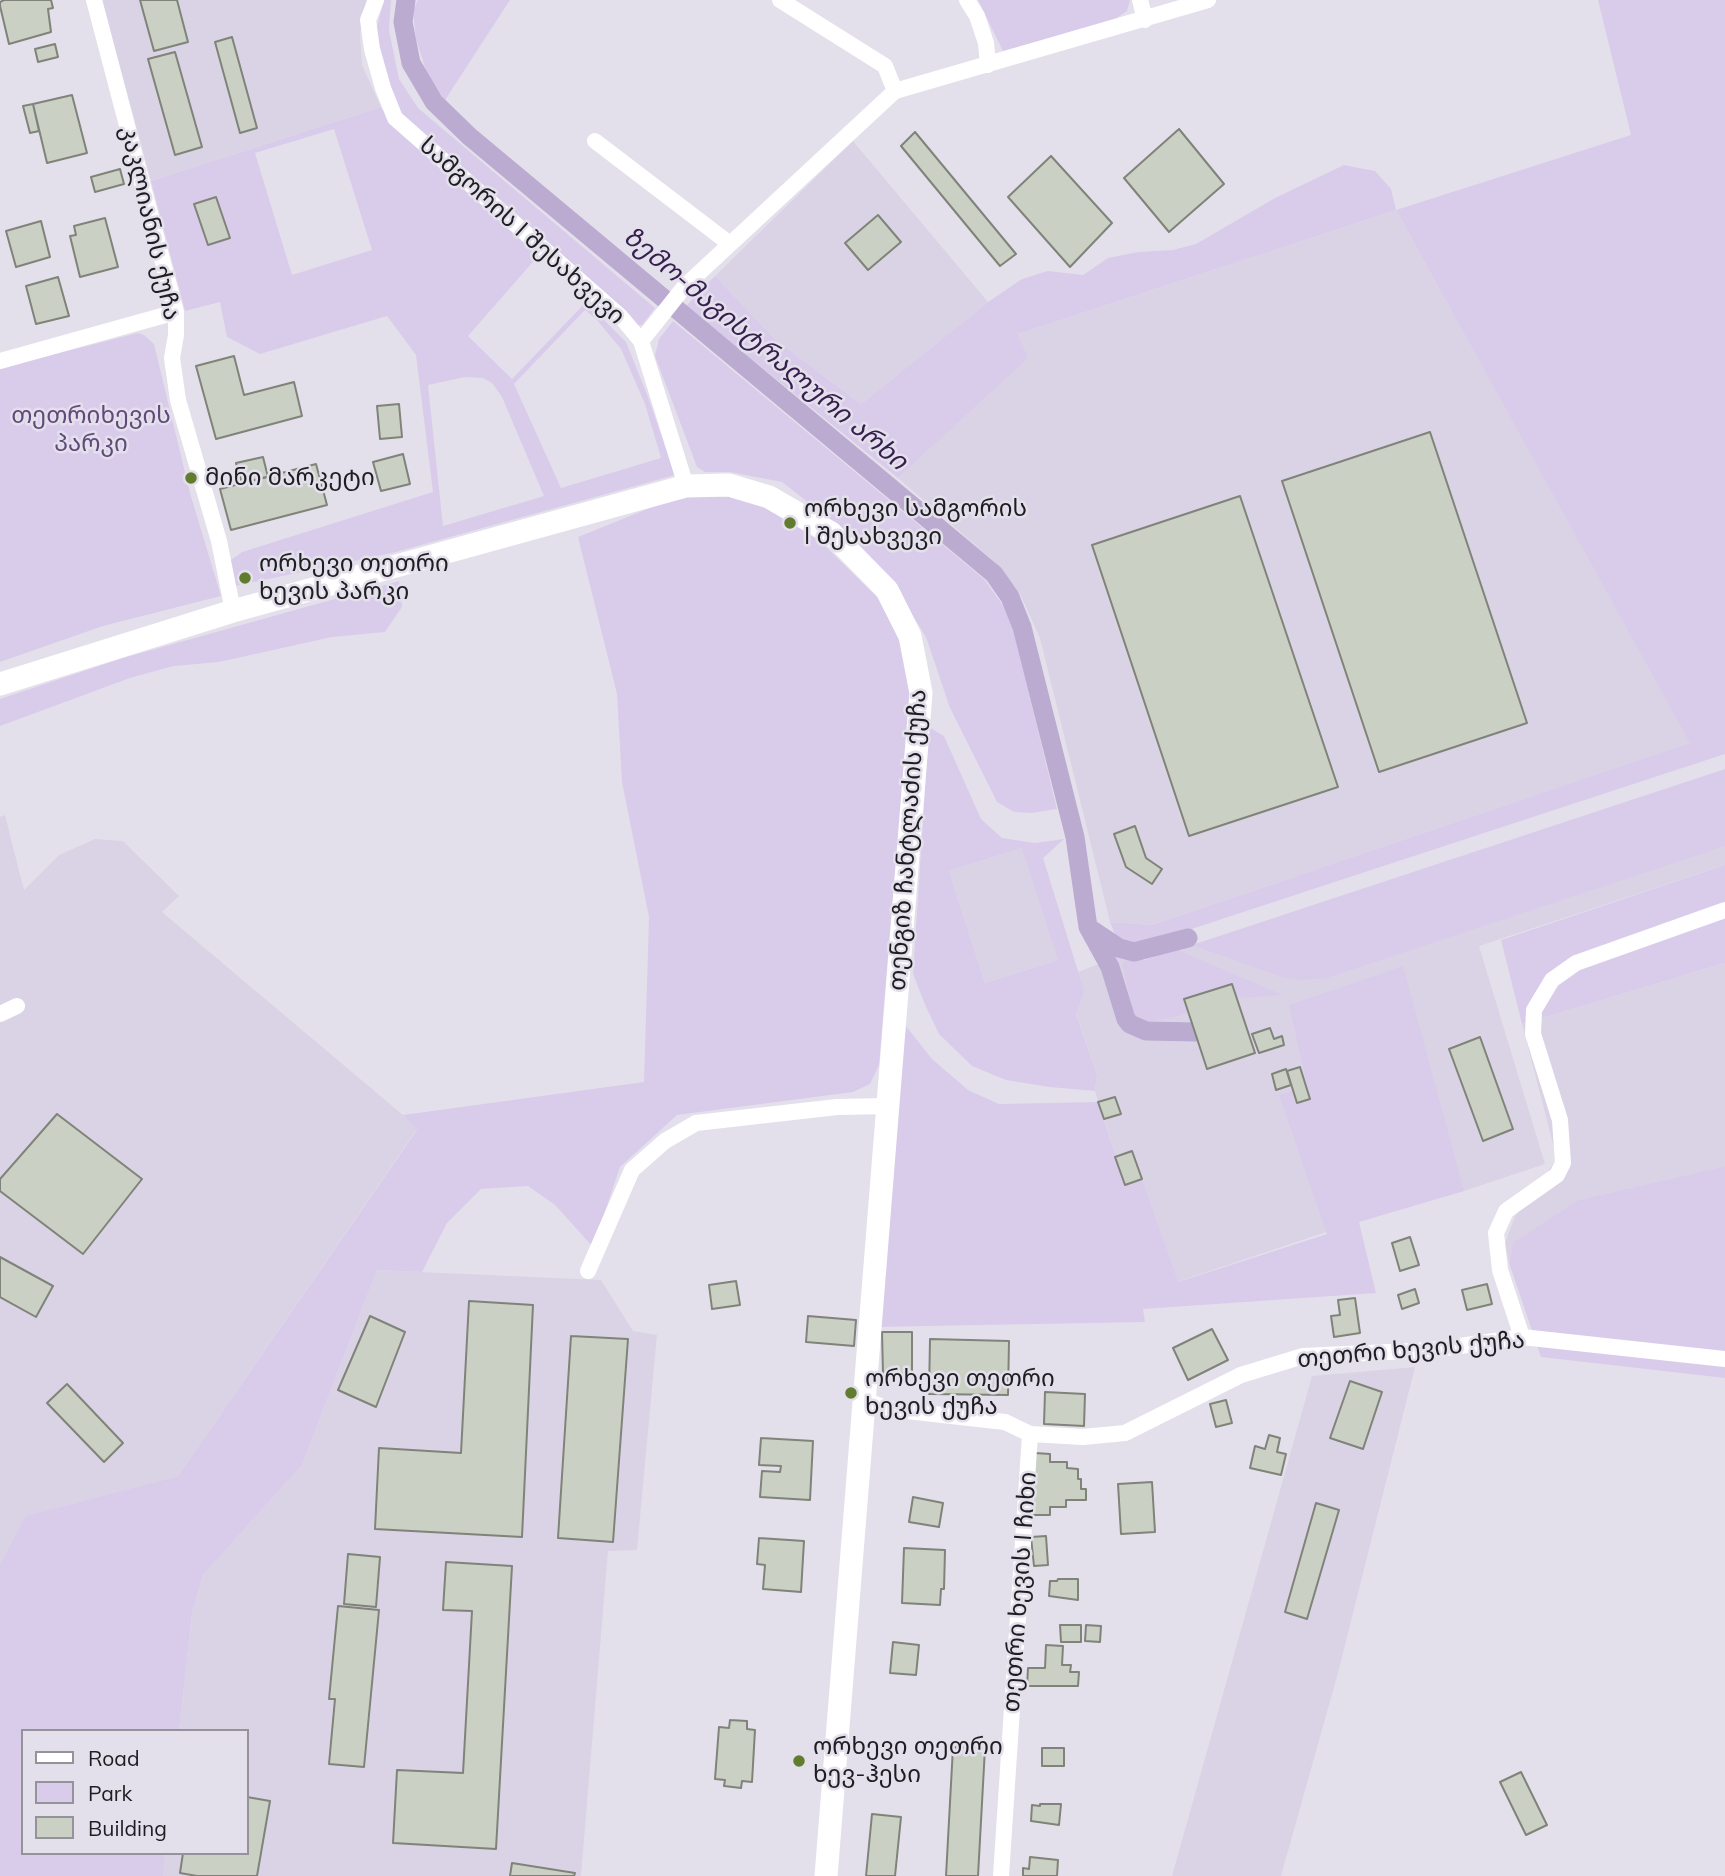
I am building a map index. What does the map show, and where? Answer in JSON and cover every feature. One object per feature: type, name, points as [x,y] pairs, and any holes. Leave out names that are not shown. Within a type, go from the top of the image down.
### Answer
[{"type":"street","name":"კაკლიანის ქუჩა","points":[[94,0],[176,312],[172,358],[178,400],[219,541],[233,611]]},
{"type":"street","name":"სამგორის I შესახვევი","points":[[376,0],[368,20],[379,76],[395,118],[621,317],[641,341],[686,486]]},
{"type":"street","points":[[780,0],[885,66],[895,91]]},
{"type":"street","points":[[967,0],[977,16],[986,43],[988,65]]},
{"type":"street","points":[[1140,0],[1145,20]]},
{"type":"street","points":[[641,341],[685,286],[895,91],[1208,0]]},
{"type":"street","points":[[595,141],[730,244]]},
{"type":"street","points":[[0,361],[176,312]]},
{"type":"street","name":"თენგიზ ჩანტლაძის ქუჩა","points":[[0,684],[233,611],[686,486],[729,485],[769,496],[831,533],[887,590],[910,636],[921,693],[827,1876]]},
{"type":"street","points":[[1522,1337],[1500,1269],[1496,1233],[1506,1211],[1557,1175],[1563,1163],[1560,1120],[1533,1034],[1534,1010],[1552,981],[1576,962],[1725,910]]},
{"type":"street","points":[[0,1014],[17,1006]]},
{"type":"street","points":[[588,1271],[632,1171],[664,1141],[696,1122],[836,1107],[887,1106]]},
{"type":"street","name":"თეთრი ხევის ქუჩა","points":[[864,1400],[889,1409],[1005,1422],[1030,1434],[1083,1437],[1125,1433],[1241,1375],[1303,1356],[1432,1350],[1522,1337],[1725,1359]]},
{"type":"street","name":"თეთრი ხევის I ჩიხი","points":[[1001,1876],[1030,1434]]},
{"type":"shaded area","points":[[102,0],[366,0],[360,34],[362,65],[381,107],[151,181]]},
{"type":"shaded area","points":[[853,141],[988,302],[861,404],[775,339],[715,276]]},
{"type":"shaded area","points":[[1396,210],[1691,743],[1152,925],[1110,922],[1040,638],[1021,596],[995,562],[898,478],[1027,358],[1018,334]]},
{"type":"shaded area","points":[[5,815],[24,890],[59,855],[95,839],[123,841],[179,896],[162,912],[417,1129],[178,1476],[27,1516],[0,1564],[0,817]]},
{"type":"shaded area","points":[[1064,839],[1043,858],[1078,972],[1117,957],[1145,960],[1192,945],[1303,976],[1725,843],[1725,865],[1479,946],[1545,1164],[1359,1221],[1177,1282],[1142,1180],[1125,1185],[1095,1091],[1097,1075],[1058,960],[985,983],[949,871],[1022,848]]},
{"type":"shaded area","points":[[1725,963],[1725,1166],[1578,1200],[1515,1242],[1509,1263],[1505,1243],[1515,1216],[1557,1159],[1522,1024]]},
{"type":"shaded area","points":[[377,1270],[601,1280],[633,1331],[657,1335],[637,1550],[608,1551],[581,1876],[163,1876],[165,1855],[248,1855],[248,1729],[179,1729],[192,1613],[203,1575],[302,1465]]},
{"type":"shaded area","points":[[1415,1367],[1338,1673],[1281,1876],[1172,1876],[1312,1376]]},
{"type":"green space","points":[[384,0],[391,0],[389,30],[399,79],[418,108],[655,308],[642,325],[633,326],[401,113],[384,73],[375,34]]},
{"type":"green space","points":[[418,0],[510,0],[445,100],[428,77],[416,39],[413,11]]},
{"type":"green space","points":[[978,0],[1130,0],[1127,11],[1108,24],[1003,51]]},
{"type":"green space","points":[[1598,0],[1725,0],[1725,754],[1135,946],[1116,937],[1110,922],[1152,925],[1690,743],[1396,210],[1631,135]]},
{"type":"green space","points":[[381,107],[392,124],[538,256],[468,336],[512,379],[586,302],[626,342],[675,475],[392,553],[235,586],[229,568],[231,560],[242,552],[433,492],[416,355],[387,316],[260,354],[227,337],[220,302],[185,311],[151,181]],"holes":[[[334,129],[372,250],[292,275],[255,153]],[[585,310],[621,349],[645,404],[661,458],[561,488],[514,384]],[[465,377],[483,378],[492,383],[502,397],[544,496],[443,526],[428,385]]]},
{"type":"green space","points":[[1344,165],[1375,171],[1391,189],[1396,210],[1018,334],[1028,358],[898,478],[686,306],[715,276],[775,339],[861,404],[988,302],[1022,279],[1048,271],[1083,275],[1108,258],[1138,252],[1173,250],[1196,244],[1275,198]]},
{"type":"green space","points":[[673,321],[984,579],[1010,615],[1057,809],[1032,813],[1014,812],[997,802],[950,708],[926,637],[894,585],[851,536],[782,482],[730,472],[705,472],[697,467],[655,356],[659,339]]},
{"type":"green space","name":"თეთრიხევის პარკი","points":[[138,333],[154,344],[190,493],[221,596],[103,626],[0,662],[0,368]]},
{"type":"green space","points":[[687,493],[733,496],[766,506],[801,528],[823,544],[877,597],[902,644],[910,689],[879,1065],[870,1084],[853,1092],[677,1115],[620,1167],[593,1247],[555,1205],[528,1186],[481,1189],[447,1223],[422,1272],[377,1270],[302,1465],[203,1575],[192,1613],[179,1729],[21,1729],[21,1855],[165,1855],[163,1876],[0,1876],[0,1564],[26,1516],[178,1476],[417,1130],[403,1115],[644,1082],[649,917],[622,782],[617,694],[578,537]]},
{"type":"green space","points":[[399,581],[402,607],[385,632],[332,637],[219,662],[174,666],[130,678],[0,726],[0,699],[123,658]]},
{"type":"green space","points":[[929,727],[944,736],[981,819],[1002,838],[1035,843],[1064,839],[1043,858],[1084,991],[1076,1014],[1097,1075],[1095,1091],[1006,1080],[972,1066],[939,1034],[913,974]],"holes":[[[1022,848],[1058,960],[985,983],[949,871]]]},
{"type":"green space","points":[[1725,769],[1725,846],[1327,978],[1301,980],[1282,977],[1192,945]]},
{"type":"green space","points":[[1725,865],[1725,963],[1522,1024],[1501,940]]},
{"type":"green space","points":[[1175,949],[1283,995],[1237,998],[1178,1016],[1146,1023],[1138,1021],[1133,1013],[1122,962],[1131,959],[1145,960]]},
{"type":"green space","points":[[1403,966],[1464,1191],[1359,1222],[1376,1293],[1143,1309],[1145,1322],[875,1327],[906,1026],[932,1059],[968,1090],[999,1104],[1098,1102],[1125,1184],[1142,1179],[1178,1282],[1327,1234],[1279,1095],[1293,1090],[1297,1103],[1310,1099],[1289,1005]]},
{"type":"green space","points":[[1725,1166],[1725,1378],[1541,1357],[1509,1263],[1514,1242],[1578,1200]]},
{"type":"building","points":[[51,0],[53,8],[48,9],[51,32],[9,44],[0,6],[0,2]]},
{"type":"building","points":[[140,0],[177,0],[188,42],[154,51]]},
{"type":"building","points":[[232,37],[257,128],[240,133],[215,42]]},
{"type":"building","points":[[55,44],[58,57],[38,62],[35,49]]},
{"type":"building","points":[[175,52],[202,147],[175,155],[148,59]]},
{"type":"building","points":[[72,95],[87,153],[47,163],[33,104]]},
{"type":"building","points":[[33,104],[39,131],[30,133],[23,106]]},
{"type":"building","points":[[1179,129],[1224,184],[1169,232],[1124,178]]},
{"type":"building","points":[[915,132],[1016,254],[1000,266],[901,146]]},
{"type":"building","points":[[1051,156],[1112,223],[1070,267],[1008,197]]},
{"type":"building","points":[[120,169],[124,184],[95,192],[91,177]]},
{"type":"building","points":[[216,197],[230,238],[208,245],[194,204]]},
{"type":"building","points":[[878,215],[901,242],[868,270],[845,243]]},
{"type":"building","points":[[105,218],[118,267],[80,277],[70,236],[76,235],[74,226]]},
{"type":"building","points":[[41,221],[50,257],[16,267],[6,231]]},
{"type":"building","points":[[58,277],[69,316],[36,324],[26,286]]},
{"type":"building","points":[[234,356],[244,395],[294,382],[302,416],[216,439],[196,366]]},
{"type":"building","points":[[399,404],[402,437],[380,439],[377,406]]},
{"type":"building","points":[[1430,432],[1527,723],[1379,772],[1282,481]]},
{"type":"building","points":[[403,454],[410,484],[381,491],[373,462]]},
{"type":"building","points":[[263,457],[268,477],[242,483],[236,463]]},
{"type":"building","points":[[316,464],[327,505],[231,530],[220,489]]},
{"type":"building","points":[[1240,496],[1338,787],[1189,836],[1092,545]]},
{"type":"building","points":[[1135,826],[1146,858],[1162,869],[1152,884],[1126,867],[1114,834]]},
{"type":"building","points":[[1232,984],[1255,1053],[1207,1069],[1184,999]]},
{"type":"building","points":[[1270,1028],[1274,1039],[1282,1036],[1284,1045],[1259,1053],[1252,1034]]},
{"type":"building","points":[[1480,1037],[1513,1129],[1483,1141],[1449,1049]]},
{"type":"building","points":[[1300,1067],[1310,1099],[1297,1103],[1287,1071]]},
{"type":"building","points":[[1286,1069],[1291,1085],[1276,1090],[1272,1074]]},
{"type":"building","points":[[1115,1097],[1121,1114],[1104,1119],[1098,1102]]},
{"type":"building","points":[[57,1114],[142,1179],[83,1254],[0,1191],[0,1179]]},
{"type":"building","points":[[1132,1151],[1142,1179],[1125,1185],[1115,1157]]},
{"type":"building","points":[[1410,1237],[1419,1265],[1400,1271],[1392,1243]]},
{"type":"building","points":[[0,1257],[53,1286],[36,1317],[0,1297]]},
{"type":"building","points":[[736,1281],[740,1305],[712,1309],[709,1285]]},
{"type":"building","points":[[1487,1284],[1492,1304],[1467,1310],[1462,1290]]},
{"type":"building","points":[[1415,1289],[1419,1303],[1402,1309],[1398,1295]]},
{"type":"building","points":[[1355,1298],[1360,1333],[1334,1337],[1331,1316],[1340,1315],[1338,1300]]},
{"type":"building","points":[[469,1301],[533,1305],[522,1537],[375,1529],[379,1448],[461,1453]]},
{"type":"building","points":[[370,1316],[405,1332],[376,1407],[338,1390]]},
{"type":"building","points":[[808,1316],[856,1320],[854,1346],[806,1342]]},
{"type":"building","points":[[1212,1329],[1228,1360],[1188,1380],[1173,1348]]},
{"type":"building","points":[[882,1332],[912,1332],[912,1373],[883,1374]]},
{"type":"building","points":[[571,1336],[628,1339],[613,1542],[558,1538]]},
{"type":"building","points":[[930,1339],[1009,1341],[1008,1395],[929,1394]]},
{"type":"building","points":[[1350,1381],[1382,1392],[1363,1449],[1330,1438]]},
{"type":"building","points":[[67,1384],[123,1443],[104,1462],[47,1403]]},
{"type":"building","points":[[1045,1392],[1085,1394],[1084,1426],[1044,1424]]},
{"type":"building","points":[[1226,1400],[1232,1423],[1216,1427],[1210,1404]]},
{"type":"building","points":[[1269,1435],[1280,1438],[1277,1452],[1286,1454],[1281,1475],[1250,1468],[1255,1446],[1265,1449]]},
{"type":"building","points":[[761,1438],[813,1441],[810,1500],[760,1497],[762,1471],[780,1472],[781,1466],[759,1465]]},
{"type":"building","points":[[1035,1453],[1050,1454],[1050,1462],[1067,1462],[1067,1468],[1078,1469],[1081,1489],[1086,1489],[1086,1500],[1066,1500],[1066,1507],[1050,1507],[1050,1515],[1030,1515]]},
{"type":"building","points":[[1152,1482],[1155,1532],[1121,1534],[1118,1484]]},
{"type":"building","points":[[913,1497],[943,1503],[939,1527],[909,1522]]},
{"type":"building","points":[[1316,1503],[1339,1510],[1307,1619],[1285,1612]]},
{"type":"building","points":[[1046,1536],[1048,1565],[1034,1566],[1031,1537]]},
{"type":"building","points":[[759,1538],[804,1541],[801,1592],[763,1589],[765,1565],[757,1564]]},
{"type":"building","points":[[904,1548],[945,1550],[944,1589],[941,1589],[940,1605],[902,1603]]},
{"type":"building","points":[[348,1554],[380,1557],[376,1607],[344,1604]]},
{"type":"building","points":[[446,1562],[512,1566],[496,1849],[393,1843],[397,1770],[463,1773],[472,1611],[443,1610]]},
{"type":"building","points":[[1078,1579],[1078,1600],[1049,1596],[1050,1581]]},
{"type":"building","points":[[338,1606],[379,1610],[364,1767],[329,1764],[335,1699],[329,1699]]},
{"type":"building","points":[[1060,1625],[1081,1625],[1081,1642],[1061,1642]]},
{"type":"building","points":[[1086,1625],[1101,1626],[1100,1642],[1085,1641]]},
{"type":"building","points":[[893,1642],[919,1645],[916,1675],[890,1673]]},
{"type":"building","points":[[1046,1645],[1063,1646],[1062,1665],[1071,1665],[1070,1672],[1079,1672],[1078,1686],[1027,1686],[1028,1668],[1045,1668]]},
{"type":"building","points":[[730,1720],[747,1721],[747,1729],[755,1730],[752,1782],[742,1781],[741,1788],[724,1786],[725,1780],[715,1779],[719,1727],[729,1728]]},
{"type":"building","points":[[953,1747],[985,1748],[978,1876],[946,1876]]},
{"type":"building","points":[[1042,1748],[1064,1748],[1064,1766],[1042,1766]]},
{"type":"building","points":[[1521,1772],[1547,1825],[1526,1835],[1500,1782]]},
{"type":"building","points":[[248,1797],[270,1801],[257,1876],[197,1876],[180,1873],[183,1855],[248,1855]]},
{"type":"building","points":[[1061,1804],[1059,1825],[1031,1821],[1032,1805]]},
{"type":"building","points":[[872,1814],[901,1817],[895,1876],[866,1876]]},
{"type":"building","points":[[1030,1857],[1058,1860],[1057,1876],[1023,1876],[1023,1868],[1029,1869]]},
{"type":"building","points":[[512,1863],[575,1873],[574,1876],[510,1876]]},
{"type":"waterway","name":"ზემო-მაგისტრალური არხი","points":[[406,0],[403,22],[411,63],[434,102],[469,136],[994,574],[1010,597],[1022,627],[1075,837],[1088,927],[1110,967],[1126,1019],[1130,1024],[1146,1031],[1195,1032]]},
{"type":"waterway","name":"ზემო-მაგისტრალური არხი","points":[[1092,930],[1119,948],[1134,952],[1188,938]]},
{"type":"place","name":"მინი მარკეტი","points":[[191,478]]},
{"type":"place","name":"ორხევი სამგორის I შესახვევი","points":[[790,523]]},
{"type":"place","name":"ორხევი თეთრი ხევის პარკი","points":[[245,578]]},
{"type":"place","name":"ორხევი თეთრი ხევის ქუჩა","points":[[851,1393]]},
{"type":"place","name":"ორხევი თეთრი ხევ-ჰესი","points":[[799,1761]]}]
